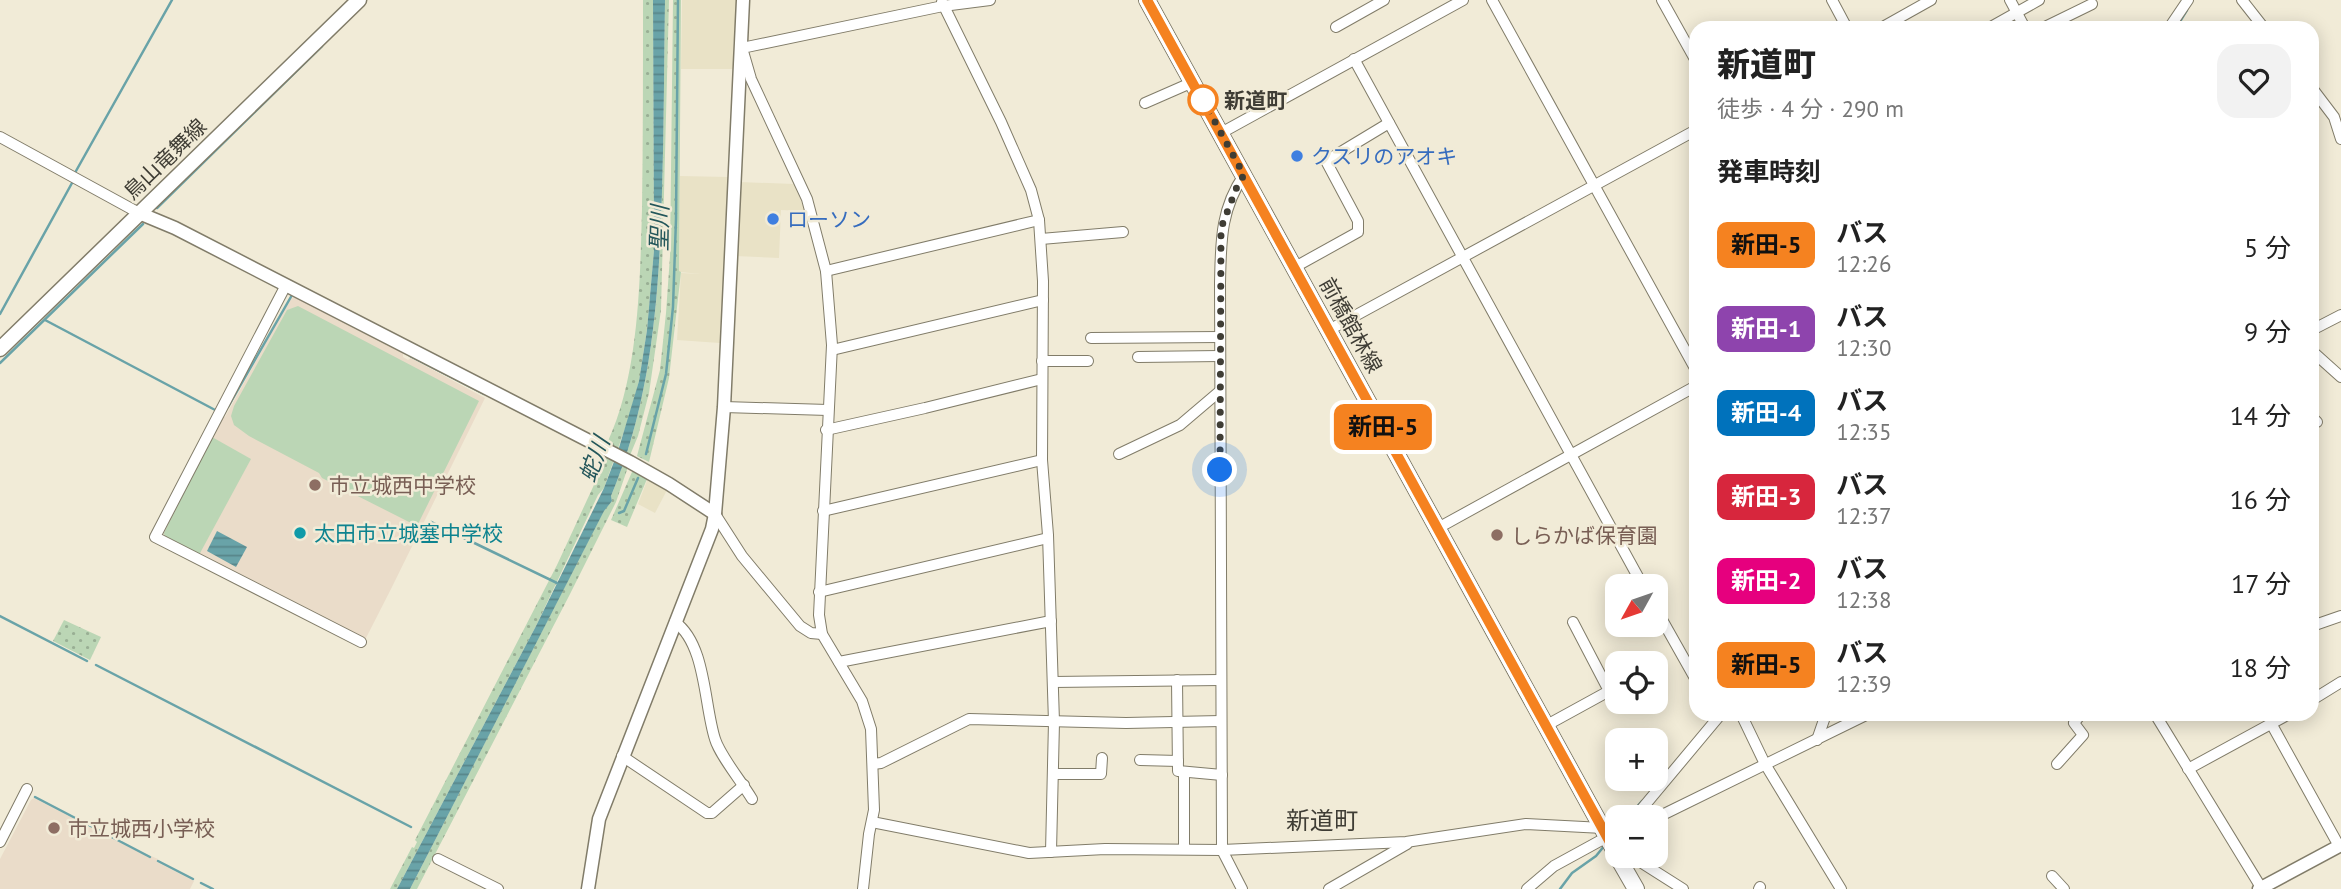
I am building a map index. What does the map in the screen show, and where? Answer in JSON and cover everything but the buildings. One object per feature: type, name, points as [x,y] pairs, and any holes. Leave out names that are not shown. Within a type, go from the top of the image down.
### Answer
[{"type":"main road","name":"鳥山竜舞線","points":[[0,349],[359,0]]},
{"type":"main road","name":"前橋館林線","points":[[1147,0],[1605,828]]},
{"type":"main road","name":"前橋館林線","points":[[1626,868],[1636,889]]},
{"type":"street","points":[[588,889],[599,819],[712,529],[715,514],[724,407],[743,0]]},
{"type":"street","points":[[742,48],[942,3],[990,0]]},
{"type":"street","points":[[1336,27],[1384,0]]},
{"type":"street","points":[[1221,133],[1463,0]]},
{"type":"street","points":[[1492,0],[1689,357]]},
{"type":"street","points":[[1662,0],[1689,48]]},
{"type":"street","points":[[1832,0],[1843,21]]},
{"type":"street","points":[[1894,21],[1931,0]]},
{"type":"street","points":[[2010,0],[2022,21]]},
{"type":"street","points":[[2001,21],[2039,0]]},
{"type":"street","points":[[2174,21],[2188,0]]},
{"type":"street","points":[[2242,0],[2258,21]]},
{"type":"street","points":[[942,3],[1001,122],[1031,190],[1041,239],[1042,460],[1048,538],[1054,722],[1051,852]]},
{"type":"street","points":[[2057,21],[2092,4]]},
{"type":"street","points":[[742,48],[751,79],[807,199],[827,271],[832,350],[819,615],[822,634],[869,717],[874,810],[863,889]]},
{"type":"street","points":[[1354,59],[1637,574]]},
{"type":"street","points":[[1145,103],[1194,82]]},
{"type":"street","points":[[2319,97],[2334,117],[2340,131]]},
{"type":"street","points":[[1295,267],[1358,232],[1358,221],[1326,161],[1389,123]]},
{"type":"street","points":[[1329,330],[1689,134]]},
{"type":"street","points":[[0,137],[139,213],[175,228],[669,484],[715,514],[742,556],[800,626],[811,633],[822,634]]},
{"type":"street","points":[[1242,889],[1222,850],[1220,337],[1221,228],[1244,175]]},
{"type":"street","points":[[827,271],[1038,220]]},
{"type":"street","points":[[1041,239],[1123,232]]},
{"type":"street","points":[[286,285],[155,537],[361,642]]},
{"type":"street","points":[[832,350],[1043,300]]},
{"type":"street","points":[[2319,326],[2341,315]]},
{"type":"street","points":[[1091,338],[1220,337]]},
{"type":"street","points":[[1138,357],[1220,356]]},
{"type":"street","points":[[2319,357],[2341,377]]},
{"type":"street","points":[[1042,361],[1088,361]]},
{"type":"street","points":[[826,430],[1042,379]]},
{"type":"street","points":[[1438,528],[1689,390]]},
{"type":"street","points":[[1119,454],[1180,425],[1220,391]]},
{"type":"street","points":[[724,407],[828,410]]},
{"type":"street","points":[[823,511],[1042,460]]},
{"type":"street","points":[[820,592],[1048,538]]},
{"type":"street","points":[[2319,624],[2341,616]]},
{"type":"street","points":[[839,662],[1051,621]]},
{"type":"street","points":[[675,622],[682,627],[698,660],[715,741],[752,799]]},
{"type":"street","points":[[1548,725],[1609,691],[1573,622]]},
{"type":"street","points":[[1668,630],[1689,668]]},
{"type":"street","points":[[1177,680],[1178,771],[1222,775]]},
{"type":"street","points":[[1053,682],[1220,680]]},
{"type":"street","points":[[2319,696],[2341,682]]},
{"type":"street","points":[[873,764],[881,763],[969,719],[1177,723],[1221,721]]},
{"type":"street","points":[[1645,805],[1713,721]]},
{"type":"street","points":[[1744,721],[1765,764],[1841,889]]},
{"type":"street","points":[[1817,740],[1824,721]]},
{"type":"street","points":[[1668,812],[1854,721]]},
{"type":"street","points":[[2057,764],[2083,735],[2074,723],[2076,721]]},
{"type":"street","points":[[2164,721],[2188,769],[2261,888],[2340,846],[2272,724]]},
{"type":"street","points":[[2188,769],[2277,721]]},
{"type":"street","points":[[622,756],[707,813],[712,813],[744,785]]},
{"type":"street","points":[[1053,774],[1101,774],[1102,758]]},
{"type":"street","points":[[1140,760],[1178,761]]},
{"type":"street","points":[[1184,772],[1184,849]]},
{"type":"street","points":[[0,842],[27,789]]},
{"type":"street","points":[[872,822],[1029,853],[1222,850],[1412,842],[1526,824],[1605,841]]},
{"type":"street","points":[[1329,889],[1412,842]]},
{"type":"street","points":[[1527,889],[1554,866],[1605,846]]},
{"type":"street","points":[[438,859],[498,889]]},
{"type":"street","points":[[1650,868],[1683,889]]},
{"type":"street","points":[[2052,876],[2064,889]]},
{"type":"shaded area","points":[[682,0],[737,0],[733,69],[681,69]]},
{"type":"shaded area","points":[[680,176],[728,177],[720,343],[677,340],[681,273],[702,274],[679,272]]},
{"type":"shaded area","name":"ローソン","points":[[739,182],[794,184],[805,211],[781,210],[779,258],[735,256]]},
{"type":"shaded area","name":"市立城西中学校","points":[[294,297],[403,353],[403,357],[408,360],[411,358],[485,398],[366,638],[362,639],[165,538],[164,533],[222,416],[225,417],[291,298]]},
{"type":"shaded area","points":[[648,478],[667,490],[655,513],[638,504]]},
{"type":"shaded area","name":"市立城西小学校","points":[[34,798],[150,858],[151,856],[158,859],[157,862],[194,881],[190,889],[0,889],[0,859]]},
{"type":"green space","points":[[643,0],[653,0],[654,250],[647,330],[639,381],[628,420],[604,488],[598,495],[536,626],[397,889],[390,889],[412,847],[414,848],[417,842],[415,840],[557,565],[611,443],[608,441],[626,387],[632,357],[639,296]]},
{"type":"green space","points":[[665,0],[669,0],[661,310],[649,393],[638,436],[626,465],[628,467],[616,502],[569,596],[417,889],[410,889],[604,510],[612,501],[611,496],[636,422],[651,347],[659,270]]},
{"type":"green space","points":[[673,0],[681,0],[681,272],[669,378],[649,462],[637,456],[660,370],[666,313],[670,256]]},
{"type":"green space","points":[[298,306],[479,401],[418,524],[413,524],[322,478],[319,473],[249,436],[234,425],[231,416],[234,406],[287,310]]},
{"type":"green space","points":[[212,437],[251,459],[199,555],[165,538],[164,533]]},
{"type":"green space","points":[[635,470],[647,479],[627,527],[611,520]]},
{"type":"green space","points":[[64,620],[101,637],[90,660],[53,641]]},
{"type":"water","points":[[653,0],[665,0],[661,231],[651,347],[636,422],[611,496],[612,501],[604,511],[410,889],[397,889],[536,626],[604,488],[639,381],[647,330],[654,250]]},
{"type":"water","points":[[217,531],[247,547],[236,567],[207,551]]},
{"type":"waterway","points":[[76,171],[172,0]]},
{"type":"waterway","name":"聖川","points":[[646,454],[666,374],[673,307],[678,0]]},
{"type":"waterway","points":[[2180,21],[2187,10]]},
{"type":"waterway","points":[[157,208],[322,46]]},
{"type":"waterway","points":[[0,314],[72,183]]},
{"type":"waterway","points":[[0,363],[143,224]]},
{"type":"waterway","points":[[228,407],[292,295]]},
{"type":"waterway","points":[[45,320],[217,411]]},
{"type":"waterway","points":[[410,356],[484,394]]},
{"type":"waterway","name":"聖川","points":[[619,513],[624,511],[638,478]]},
{"type":"waterway","points":[[431,522],[557,583]]},
{"type":"waterway","points":[[0,616],[87,661]]},
{"type":"waterway","points":[[96,665],[411,827]]},
{"type":"waterway","points":[[35,797],[150,857]]},
{"type":"waterway","points":[[1638,805],[1642,801]]},
{"type":"waterway","points":[[1560,889],[1572,873],[1596,856],[1605,845]]},
{"type":"waterway","points":[[158,861],[193,879]]},
{"type":"waterway","points":[[201,883],[213,889]]},
{"type":"bus line","name":"新田-5","points":[[1147,0],[1605,832]]},
{"type":"place","name":"新道町","points":[[1203,100]]},
{"type":"place","name":"クスリのアオキ","points":[[1297,156]]},
{"type":"place","name":"ローソン","points":[[773,219]]},
{"type":"place","name":"市立城西中学校","points":[[315,485]]},
{"type":"place","name":"太田市立城塞中学校","points":[[300,533]]},
{"type":"place","name":"しらかば保育園","points":[[1497,535]]},
{"type":"place","name":"市立城西小学校","points":[[54,828]]},
{"type":"district","name":"新道町","points":[[1322,820]]},
{"type":"route","points":[[1203,100],[1244,175],[1221,228],[1220,470]]},
{"type":"water label","name":"蛇川","points":[[594,459]]}]
